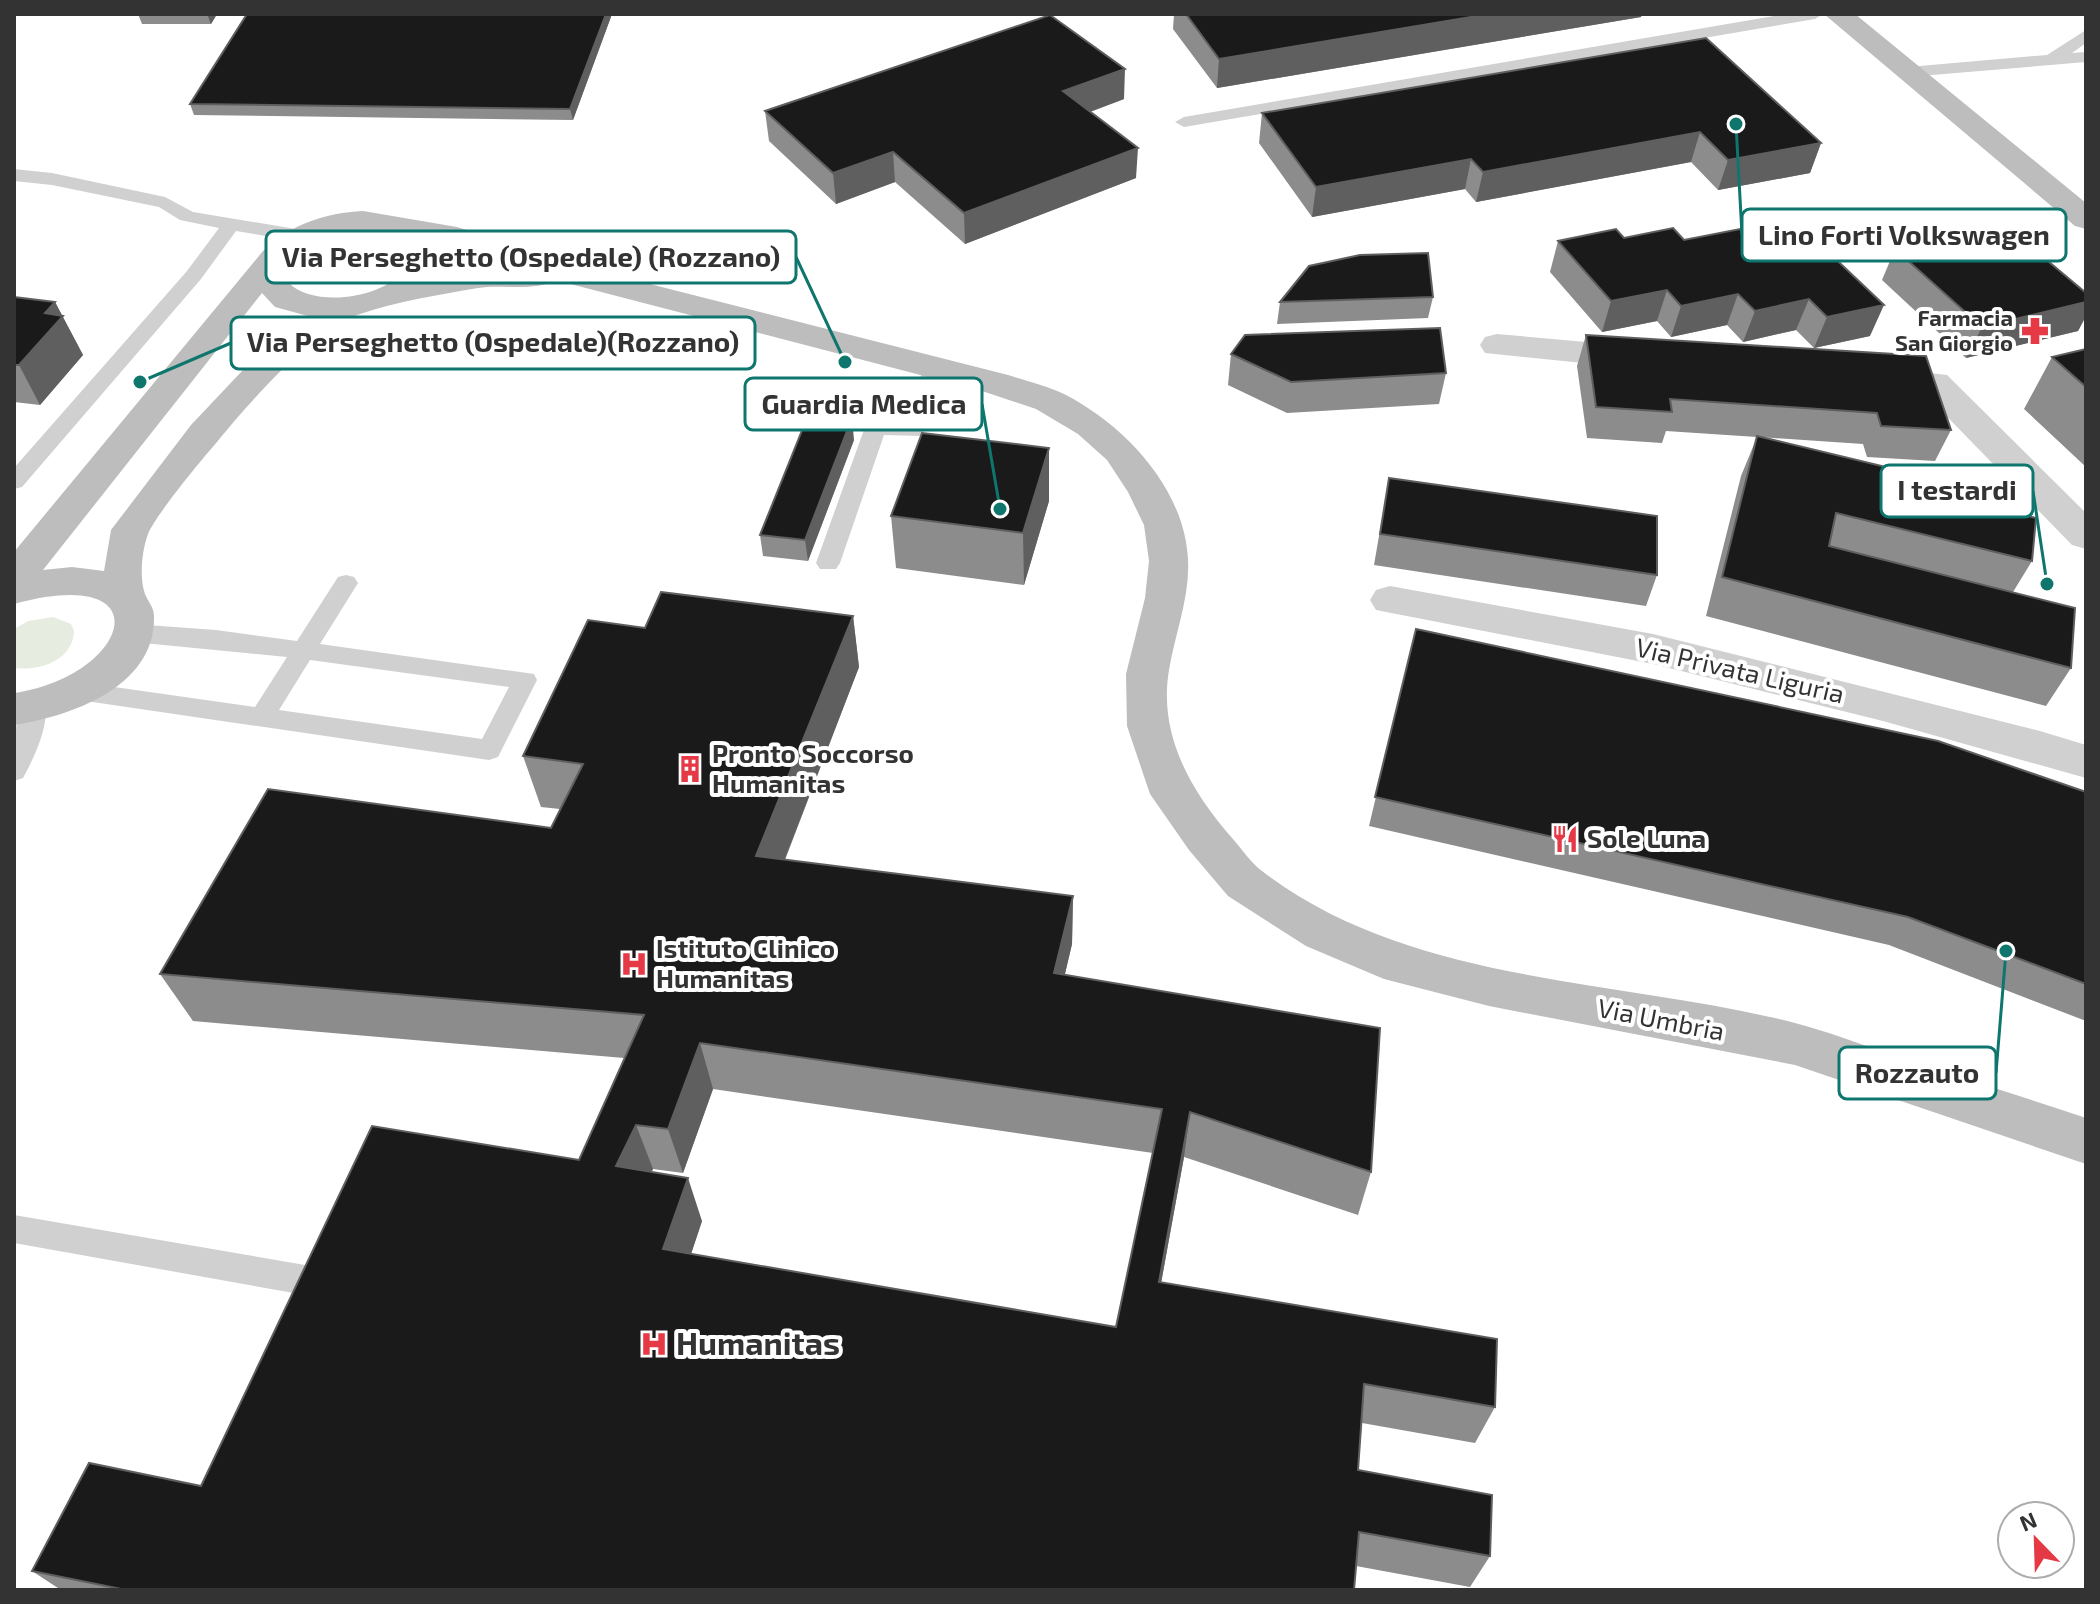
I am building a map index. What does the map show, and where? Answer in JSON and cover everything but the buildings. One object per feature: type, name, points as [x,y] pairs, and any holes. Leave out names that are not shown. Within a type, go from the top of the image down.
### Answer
[{"type":"street","points":[[1838,14],[2086,219]]},
{"type":"street","points":[[14,575],[37,553],[286,246],[302,236],[331,225],[383,221],[446,234],[571,274]]},
{"type":"street","points":[[394,293],[424,265],[426,250],[419,237],[404,227]]},
{"type":"street","points":[[274,261],[272,285],[283,298],[316,308],[345,308]]},
{"type":"street","points":[[24,708],[79,691],[103,675],[121,657],[128,614],[123,562],[130,530],[204,433],[287,344],[345,308],[394,293],[490,276],[571,274]]},
{"type":"street","name":"Via Umbria","points":[[571,274],[934,367],[1049,401],[1091,426],[1120,452],[1146,489],[1163,525],[1169,561],[1165,598],[1147,674],[1148,726],[1165,782],[1205,838],[1244,883],[1322,932],[1384,959],[1489,986],[1795,1044],[2086,1141]]},
{"type":"street","points":[[1497,345],[1669,360]]},
{"type":"street","points":[[1840,375],[1934,383],[2086,536]]},
{"type":"street","points":[[14,590],[42,582],[75,579],[103,584],[128,614]]},
{"type":"street","name":"Via Privata Liguria","points":[[1390,600],[1653,649],[1883,705],[2086,762]]},
{"type":"lane","points":[[1184,122],[1815,14]]},
{"type":"lane","points":[[2053,59],[2086,35]]},
{"type":"lane","points":[[1908,72],[1949,71],[1991,63],[2086,57]]},
{"type":"lane","points":[[14,175],[52,179],[165,203],[187,216],[302,236]]},
{"type":"lane","points":[[14,482],[194,275],[231,225]]},
{"type":"lane","points":[[828,563],[876,427],[913,431],[934,367]]},
{"type":"lane","points":[[262,717],[346,583]]},
{"type":"lane","points":[[79,691],[489,750],[525,680],[306,649],[128,614]]},
{"type":"lane","points":[[14,771],[28,741],[24,708]]},
{"type":"lane","points":[[14,1229],[305,1280]]},
{"type":"shaded area","points":[[53,617],[71,624],[74,631],[68,650],[44,666],[14,668],[14,629],[28,621]]},
{"type":"place","name":"Lino Forti Volkswagen","points":[[1736,124]]},
{"type":"place","name":"Farmacia San Giorgio","points":[[2035,331]]},
{"type":"place","name":"Via Perseghetto (Ospedale) (Rozzano)","points":[[845,362]]},
{"type":"place","name":"Via Perseghetto (Ospedale)(Rozzano)","points":[[140,382]]},
{"type":"place","name":"Guardia Medica","points":[[1000,509]]},
{"type":"place","name":"I testardi","points":[[2047,584]]},
{"type":"place","name":"Pronto Soccorso Humanitas","points":[[690,769]]},
{"type":"place","name":"Sole Luna","points":[[1565,839]]},
{"type":"place","name":"Rozzauto","points":[[2006,951]]},
{"type":"place","name":"Istituto Clinico Humanitas","points":[[634,964]]},
{"type":"place","name":"Humanitas","points":[[654,1344]]}]
